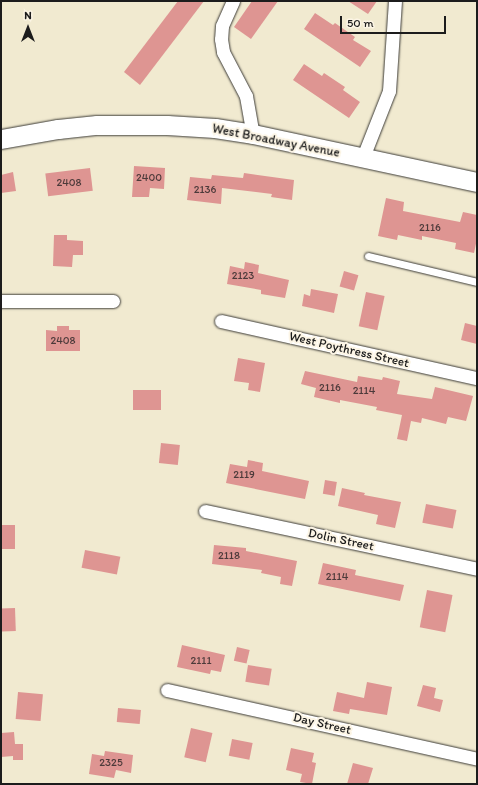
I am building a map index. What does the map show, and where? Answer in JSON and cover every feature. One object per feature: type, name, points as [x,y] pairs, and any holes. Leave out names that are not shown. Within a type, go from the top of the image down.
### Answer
[{"type":"main road","name":"West Broadway Avenue","points":[[1,139],[58,129],[97,125],[167,125],[215,128],[253,134],[477,182]]},
{"type":"street","points":[[233,1],[222,26],[221,39],[223,52],[246,96],[253,134]]},
{"type":"street","points":[[363,158],[388,91],[395,1]]},
{"type":"street","points":[[1,301],[113,301]]},
{"type":"street","name":"West Poythress Street","points":[[221,321],[477,378]]},
{"type":"street","name":"Dolin Street","points":[[205,511],[477,569]]},
{"type":"street","name":"Day Street","points":[[167,690],[477,759]]},
{"type":"lane","points":[[368,256],[477,282]]},
{"type":"building","points":[[178,1],[204,1],[140,85],[124,72]]},
{"type":"building","points":[[252,1],[278,1],[251,39],[234,27]]},
{"type":"building","points":[[348,1],[377,1],[368,14]]},
{"type":"building","points":[[315,13],[333,25],[335,23],[355,37],[353,40],[371,51],[360,67],[304,29]]},
{"type":"building","points":[[304,64],[322,76],[324,73],[345,87],[343,90],[360,102],[349,118],[293,80]]},
{"type":"building","points":[[134,166],[165,168],[164,189],[150,188],[149,197],[132,197]]},
{"type":"building","points":[[90,168],[93,191],[48,196],[45,173]]},
{"type":"building","points":[[13,172],[16,191],[1,193],[1,175]]},
{"type":"building","points":[[244,173],[294,180],[292,200],[271,197],[272,194],[222,188],[221,204],[187,200],[190,177],[211,179],[212,175],[243,178]]},
{"type":"building","points":[[386,198],[404,202],[403,211],[460,222],[463,212],[477,215],[477,239],[474,253],[455,249],[456,243],[422,236],[422,240],[398,235],[397,240],[378,236]]},
{"type":"building","points":[[54,235],[67,235],[67,240],[83,241],[83,255],[73,255],[72,267],[53,266]]},
{"type":"building","points":[[245,262],[259,265],[258,273],[289,280],[285,298],[261,294],[261,290],[227,284],[230,266],[244,269]]},
{"type":"building","points":[[344,271],[358,275],[354,291],[340,286]]},
{"type":"building","points":[[311,289],[338,294],[334,313],[302,306],[304,294],[310,296]]},
{"type":"building","points":[[366,292],[385,296],[377,330],[359,326]]},
{"type":"building","points":[[465,323],[477,326],[477,344],[461,340]]},
{"type":"building","points":[[57,326],[69,326],[69,330],[80,330],[80,351],[46,351],[46,330],[57,331]]},
{"type":"building","points":[[238,358],[265,363],[260,392],[248,390],[249,383],[234,381]]},
{"type":"building","points":[[305,371],[357,382],[358,376],[382,380],[383,377],[400,381],[397,394],[432,399],[435,387],[473,396],[466,421],[448,417],[446,424],[422,418],[421,423],[411,421],[407,441],[397,439],[402,415],[376,410],[377,407],[340,400],[340,403],[314,397],[316,388],[301,384]]},
{"type":"building","points":[[133,390],[161,390],[161,410],[133,410]]},
{"type":"building","points":[[161,443],[180,445],[178,465],[159,463]]},
{"type":"building","points":[[248,460],[263,463],[262,471],[309,481],[305,499],[226,483],[230,464],[247,467]]},
{"type":"building","points":[[325,480],[337,482],[335,496],[323,494]]},
{"type":"building","points":[[342,488],[365,493],[364,495],[401,502],[395,528],[376,524],[378,515],[338,506]]},
{"type":"building","points":[[426,504],[456,510],[453,529],[422,523]]},
{"type":"building","points":[[1,525],[15,525],[15,549],[1,549]]},
{"type":"building","points":[[214,545],[246,548],[246,551],[297,561],[292,586],[280,584],[281,577],[261,573],[262,570],[212,564]]},
{"type":"building","points":[[85,550],[120,557],[117,575],[82,568]]},
{"type":"building","points":[[323,563],[356,570],[355,575],[404,585],[400,601],[318,584]]},
{"type":"building","points":[[427,590],[453,595],[445,632],[420,627]]},
{"type":"building","points":[[1,608],[15,608],[16,631],[2,631]]},
{"type":"building","points":[[182,645],[225,655],[221,672],[211,670],[210,674],[177,667]]},
{"type":"building","points":[[237,647],[250,650],[247,664],[234,661]]},
{"type":"building","points":[[248,665],[272,669],[269,686],[245,682]]},
{"type":"building","points":[[367,682],[392,687],[387,715],[350,709],[349,714],[333,711],[337,692],[364,698]]},
{"type":"building","points":[[423,685],[436,688],[434,698],[443,700],[440,712],[417,706]]},
{"type":"building","points":[[18,692],[43,694],[41,721],[16,719]]},
{"type":"building","points":[[118,708],[141,710],[140,724],[117,722]]},
{"type":"building","points":[[191,728],[212,733],[206,762],[184,757]]},
{"type":"building","points":[[14,732],[15,744],[23,744],[23,760],[13,760],[13,756],[1,757],[1,733]]},
{"type":"building","points":[[232,739],[253,743],[249,760],[229,756]]},
{"type":"building","points":[[291,748],[314,753],[312,762],[316,763],[312,784],[300,782],[302,774],[286,770]]},
{"type":"building","points":[[105,751],[133,755],[131,773],[116,770],[114,778],[89,774],[92,754],[104,756]]},
{"type":"building","points":[[353,763],[373,768],[368,784],[347,784]]}]
